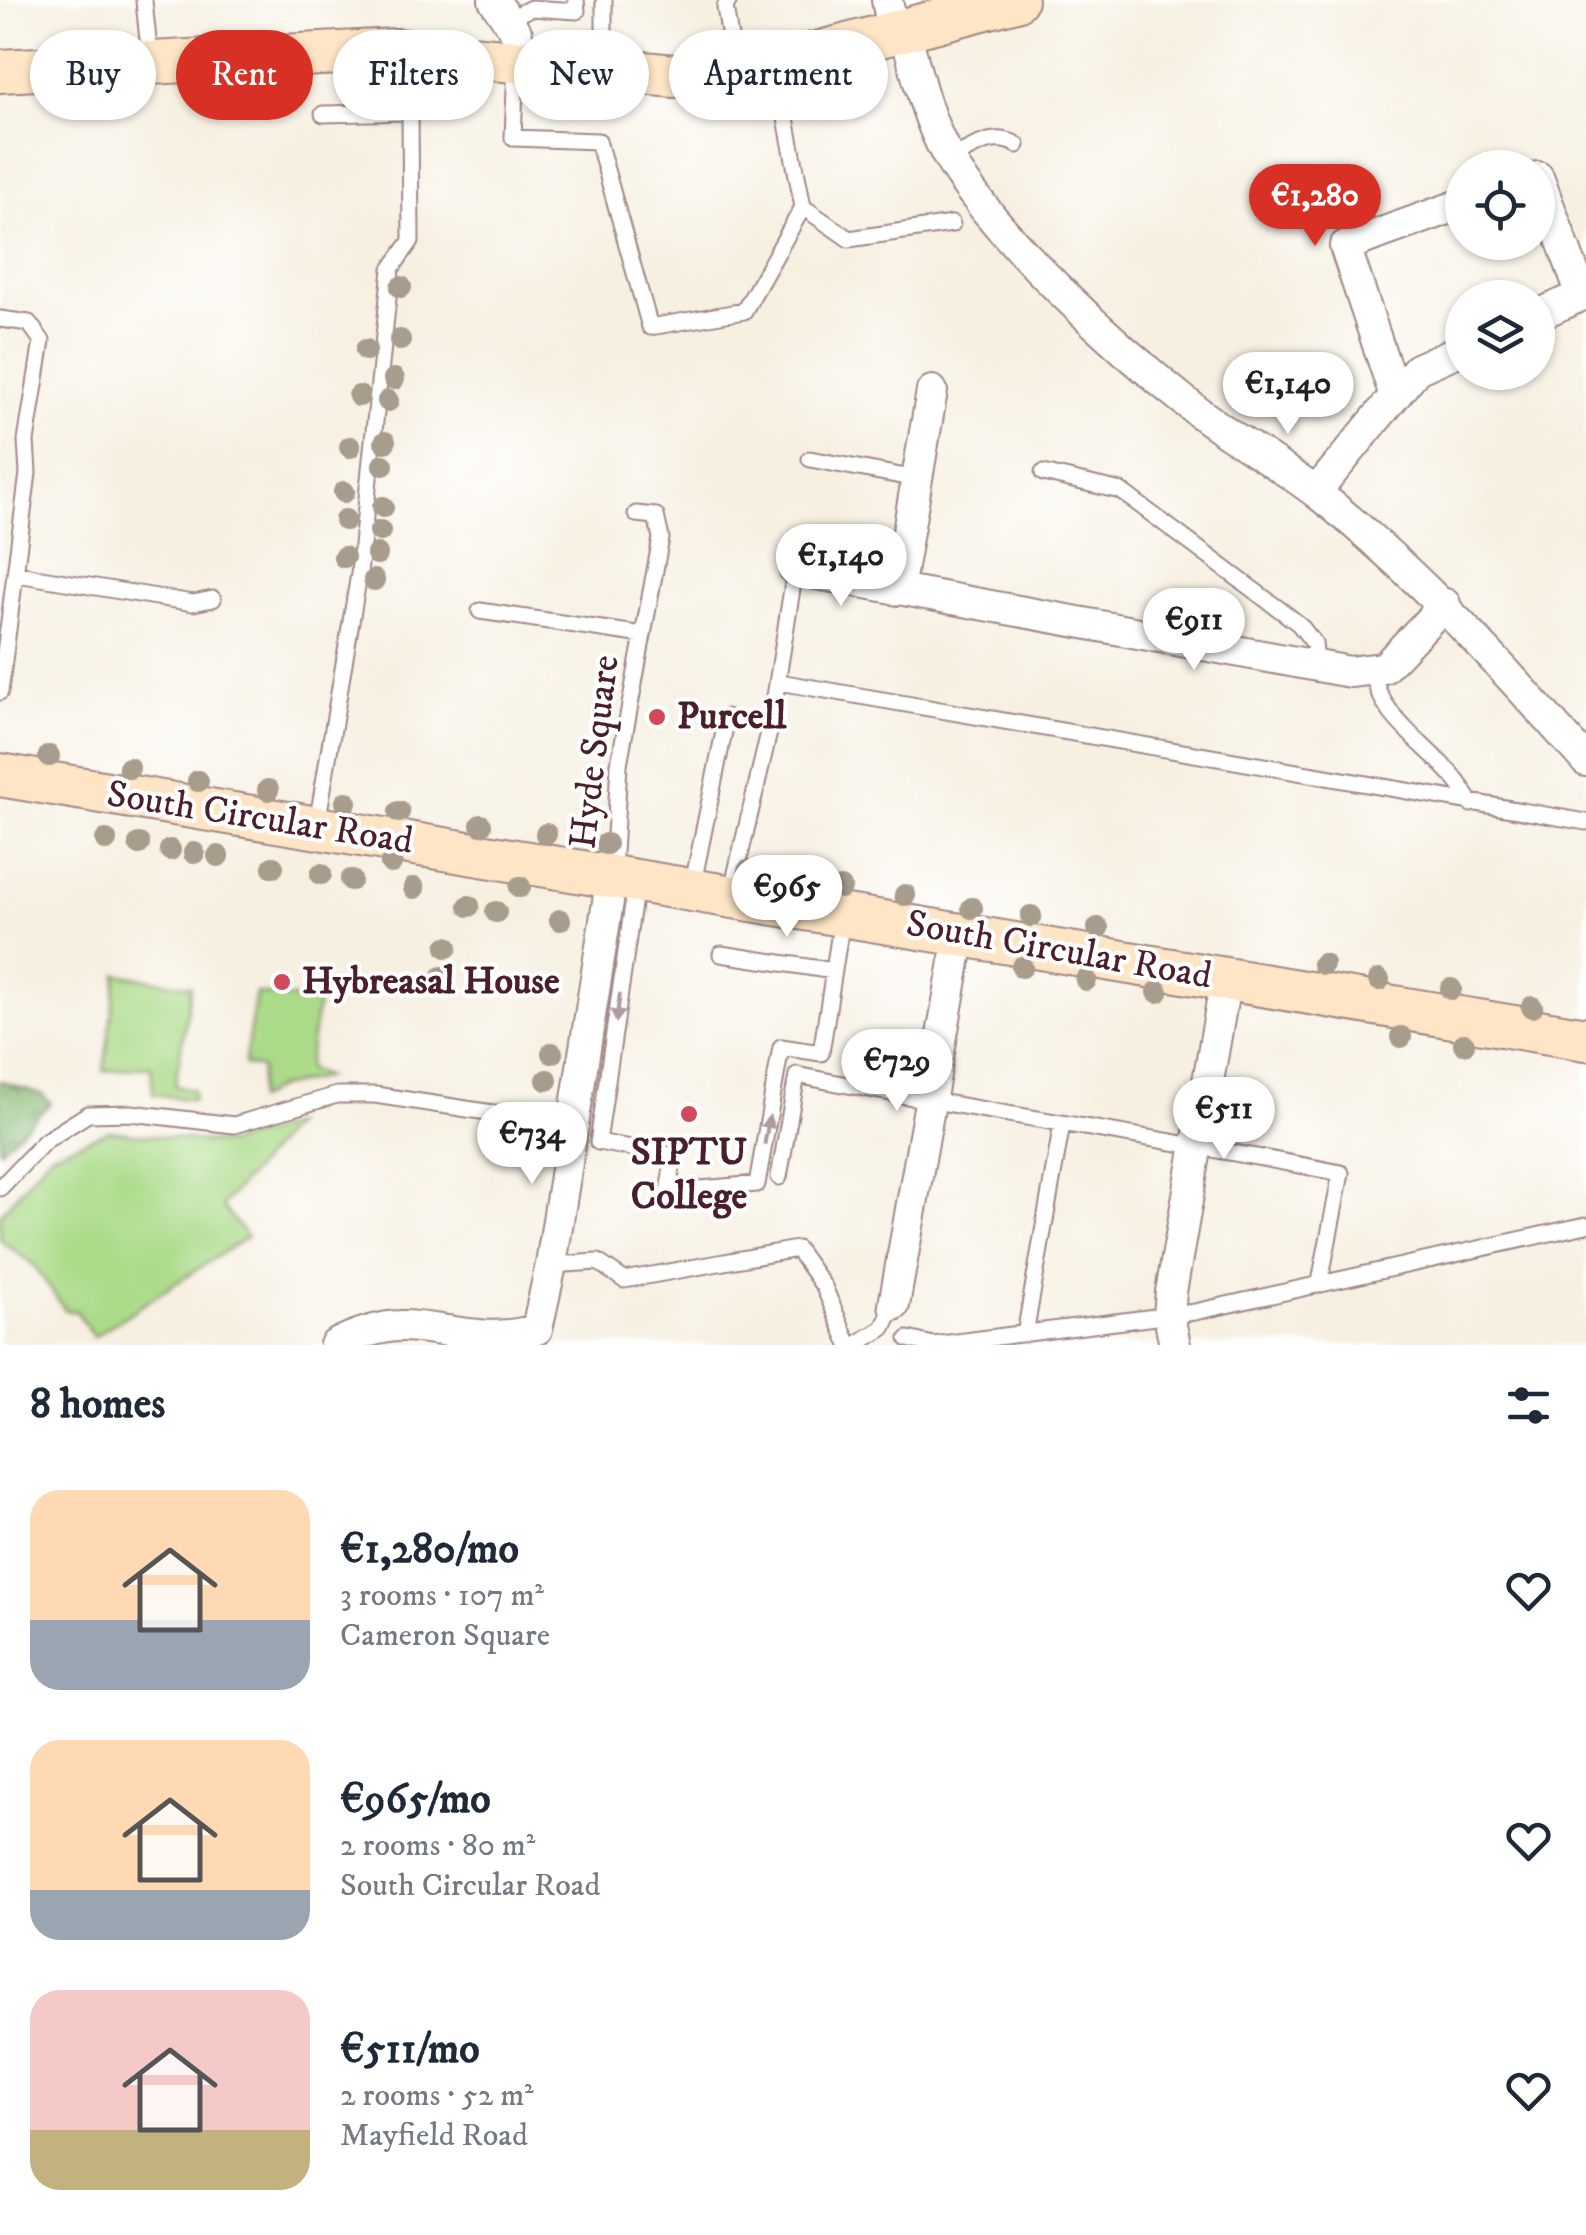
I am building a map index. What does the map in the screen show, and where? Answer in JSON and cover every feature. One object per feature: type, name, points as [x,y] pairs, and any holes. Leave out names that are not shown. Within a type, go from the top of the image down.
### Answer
[{"type":"main road","points":[[871,30],[1016,0]]},
{"type":"main road","points":[[156,60],[396,50],[507,26]]},
{"type":"main road","points":[[0,72],[30,70]]},
{"type":"main road","name":"South Circular Road","points":[[0,775],[1586,1038]]},
{"type":"street","points":[[895,22],[947,154],[974,198],[1150,372],[1195,410],[1316,492],[1445,604],[1586,761]]},
{"type":"street","points":[[1395,396],[1344,246],[1445,210]]},
{"type":"street","points":[[1555,223],[1582,296],[1555,308]]},
{"type":"street","points":[[1316,492],[1416,369],[1445,356]]},
{"type":"street","points":[[898,590],[932,390]]},
{"type":"street","points":[[795,570],[1373,672],[1384,668],[1445,604]]},
{"type":"street","points":[[335,1345],[350,1337],[402,1325],[504,1342],[544,1335],[572,1126],[624,878]]},
{"type":"street","points":[[894,1305],[960,934]]},
{"type":"street","points":[[1172,1330],[1196,1145],[1226,979]]},
{"type":"lane","points":[[576,0],[576,11],[531,8],[507,26],[513,138],[598,141],[650,327],[744,311],[803,207]]},
{"type":"lane","points":[[604,0],[604,30]]},
{"type":"lane","points":[[729,0],[725,7],[737,30]]},
{"type":"lane","points":[[144,1],[147,30]]},
{"type":"lane","points":[[0,60],[0,72]]},
{"type":"lane","points":[[316,828],[360,574],[391,269],[411,241],[410,112],[323,114]]},
{"type":"lane","points":[[774,120],[803,207],[849,239],[952,224]]},
{"type":"lane","points":[[947,154],[1001,138],[1016,145]]},
{"type":"lane","points":[[0,319],[28,323],[42,341],[26,441],[28,473],[0,692]]},
{"type":"lane","points":[[810,459],[918,480]]},
{"type":"lane","points":[[1042,473],[1121,492],[1300,624],[1314,642],[1316,664]]},
{"type":"lane","name":"Hyde Square","points":[[636,514],[656,516],[660,538],[619,764],[618,837],[624,878],[598,1142],[674,1156],[668,1192],[758,1184],[782,1047],[821,1054],[834,971]]},
{"type":"lane","points":[[711,891],[779,682],[776,672],[795,570]]},
{"type":"lane","points":[[17,574],[193,603],[213,599]]},
{"type":"lane","name":"Hyde Square","points":[[480,611],[643,635]]},
{"type":"lane","points":[[1373,672],[1374,684],[1390,711],[1463,787],[1471,804]]},
{"type":"lane","points":[[779,682],[1586,822]]},
{"type":"lane","points":[[711,891],[727,718]]},
{"type":"lane","points":[[721,954],[834,971],[844,912]]},
{"type":"lane","points":[[779,1176],[797,1075],[1340,1173],[1320,1282]]},
{"type":"lane","points":[[0,1188],[45,1141],[88,1114],[131,1113],[234,1125],[337,1096],[375,1096],[572,1126]]},
{"type":"lane","points":[[1025,1334],[1062,1124]]},
{"type":"lane","points":[[908,1339],[932,1344],[1025,1334],[1172,1330],[1320,1282],[1586,1226]]},
{"type":"lane","points":[[551,1266],[598,1262],[624,1280],[797,1249],[824,1287],[852,1345],[883,1328],[894,1305]]},
{"type":"green space","points":[[117,974],[191,986],[175,1086],[193,1090],[193,1100],[153,1094],[151,1066],[104,1071]]},
{"type":"green space","points":[[256,993],[318,1002],[307,1069],[327,1077],[279,1087],[257,1100],[261,1068],[244,1065]]},
{"type":"green space","points":[[0,1081],[41,1094],[51,1103],[0,1150]]},
{"type":"green space","points":[[293,1125],[222,1206],[247,1237],[93,1337],[77,1312],[65,1310],[34,1265],[0,1240],[0,1215],[50,1154],[109,1131],[228,1144]]},
{"type":"place","name":"Purcell","points":[[657,717]]},
{"type":"place","name":"Hybreasal House","points":[[282,982]]},
{"type":"place","name":"SIPTU College","points":[[689,1114]]}]
